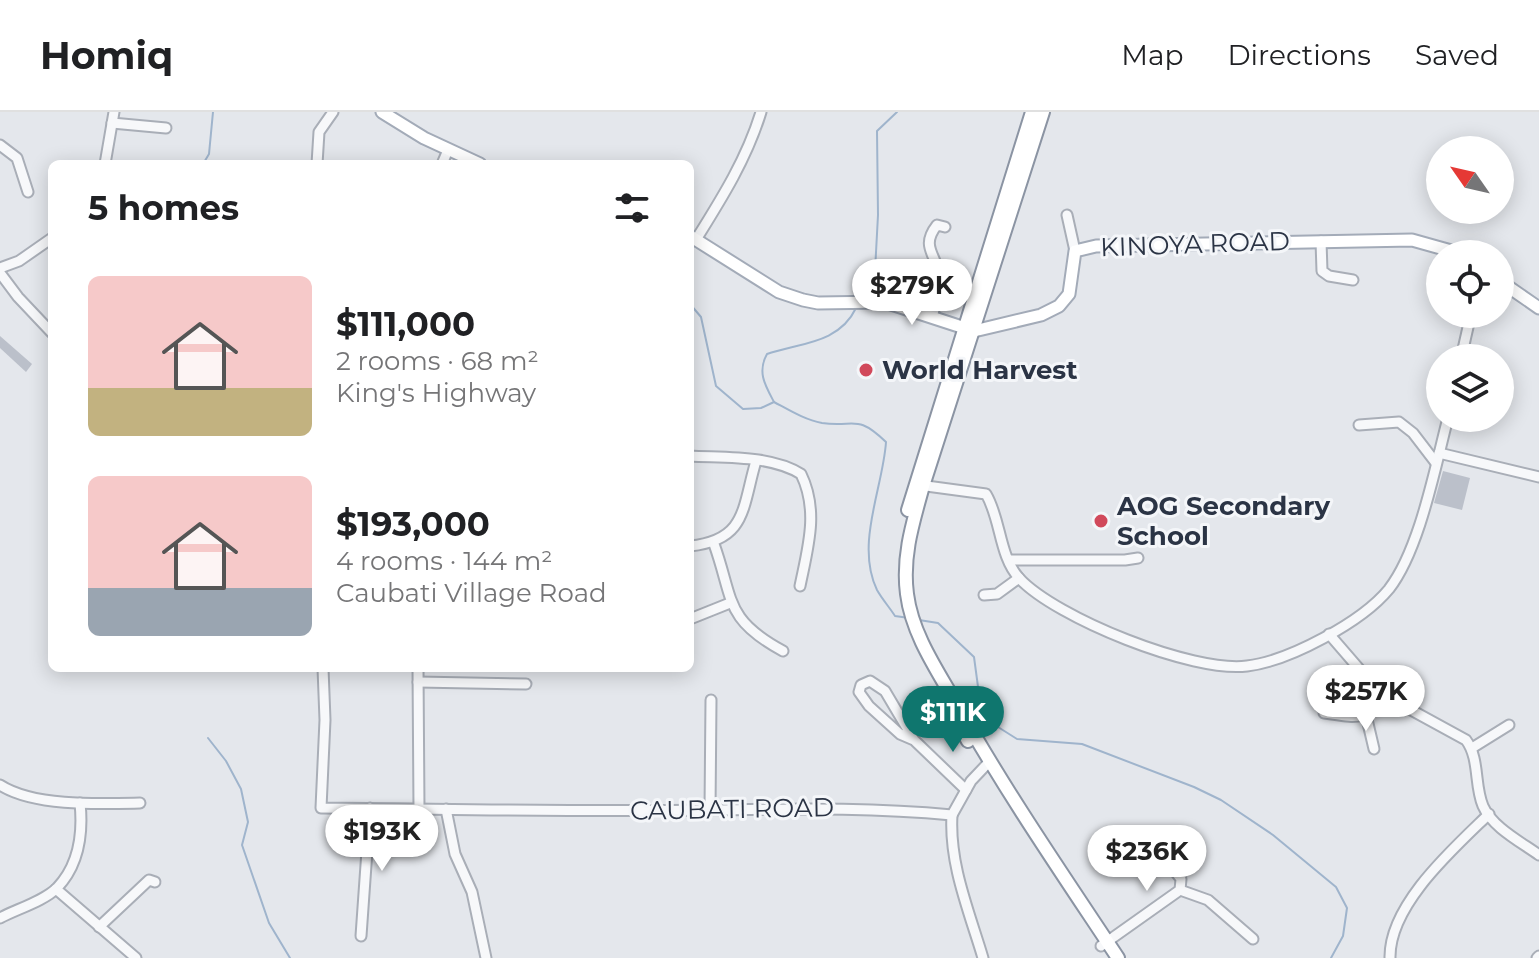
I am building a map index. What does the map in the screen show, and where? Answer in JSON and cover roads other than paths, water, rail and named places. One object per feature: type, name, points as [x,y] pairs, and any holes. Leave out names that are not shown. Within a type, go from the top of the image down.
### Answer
[{"type":"highway","points":[[969,329],[1032,112]]},
{"type":"highway","points":[[1043,112],[919,485],[906,559],[909,620],[957,722],[1104,944],[1118,958]]},
{"type":"highway","points":[[1104,944],[1109,958]]},
{"type":"main road","points":[[382,112],[471,160]]},
{"type":"main road","points":[[694,237],[779,292],[818,303],[885,302],[969,329]]},
{"type":"main road","name":"KINOYA ROAD","points":[[969,329],[1041,315],[1059,306],[1069,294],[1075,251],[1096,246],[1412,240],[1426,244]]},
{"type":"main road","points":[[1514,291],[1539,308]]},
{"type":"street","points":[[317,160],[319,132],[333,112]]},
{"type":"street","points":[[694,237],[730,184],[754,136],[761,112]]},
{"type":"street","points":[[106,160],[113,118],[166,128]]},
{"type":"street","points":[[0,145],[17,158],[28,192]]},
{"type":"street","points":[[444,160],[448,150]]},
{"type":"street","points":[[1067,215],[1075,251]]},
{"type":"street","points":[[932,316],[940,279],[928,247],[930,235],[937,225],[945,227]]},
{"type":"street","points":[[48,241],[0,271],[18,297],[48,329]]},
{"type":"street","points":[[1321,241],[1322,271],[1329,276],[1353,280]]},
{"type":"street","points":[[1359,425],[1399,422],[1438,458],[1539,477]]},
{"type":"street","points":[[919,485],[986,494],[997,516],[1009,560],[1019,578],[1068,614],[1148,647],[1211,665],[1247,666],[1290,653],[1329,634],[1362,613],[1387,591],[1403,567],[1444,432]]},
{"type":"street","points":[[694,456],[756,461],[793,469],[801,474],[808,487],[812,525],[800,586]]},
{"type":"street","points":[[694,546],[714,544],[726,538],[737,525],[756,461]]},
{"type":"street","points":[[714,544],[730,603],[743,622],[762,639],[783,651]]},
{"type":"street","points":[[1009,560],[1138,558]]},
{"type":"street","points":[[984,595],[997,594],[1019,578]]},
{"type":"street","points":[[694,617],[730,603]]},
{"type":"street","points":[[1329,634],[1380,693],[1466,740],[1472,748],[1483,806],[1539,855]]},
{"type":"street","name":"CAUBATI ROAD","points":[[323,672],[325,720],[321,808],[710,810],[806,807],[881,808],[952,815]]},
{"type":"street","points":[[418,672],[419,809]]},
{"type":"street","points":[[914,740],[900,734],[869,706],[859,692],[861,685],[870,681],[885,691],[914,740],[966,790]]},
{"type":"street","points":[[418,682],[526,684]]},
{"type":"street","points":[[1324,713],[1360,718],[1366,715],[1380,693]]},
{"type":"street","points":[[710,810],[711,700]]},
{"type":"street","points":[[1366,715],[1374,749]]},
{"type":"street","points":[[1472,748],[1509,725]]},
{"type":"street","points":[[983,958],[950,840],[952,815],[966,790],[987,764]]},
{"type":"street","points":[[0,785],[31,796],[80,803],[140,803]]},
{"type":"street","points":[[0,918],[56,889],[77,853],[82,825],[80,803]]},
{"type":"street","points":[[361,936],[370,808]]},
{"type":"street","points":[[446,809],[455,854],[472,892],[486,958]]},
{"type":"street","points":[[1390,958],[1395,923],[1436,868],[1489,814]]},
{"type":"street","points":[[1104,944],[1180,890],[1181,879],[1145,834]]},
{"type":"street","points":[[99,927],[149,880],[155,882]]},
{"type":"street","points":[[56,889],[136,958]]},
{"type":"street","points":[[1180,890],[1208,900],[1253,939]]},
{"type":"waterway","points":[[205,160],[209,154],[213,112]]},
{"type":"waterway","points":[[861,299],[875,271],[877,131],[897,112]]},
{"type":"waterway","points":[[774,402],[762,373],[767,354],[829,335],[849,320],[856,308]]},
{"type":"waterway","points":[[694,309],[701,317],[716,386],[743,409],[761,408],[774,402],[816,422],[861,425],[886,442],[869,535],[871,572],[877,590],[895,616],[909,618]]},
{"type":"waterway","points":[[919,620],[938,623],[974,657],[981,709],[998,727],[1017,739],[1082,744],[1194,787],[1221,800],[1273,835],[1336,887],[1347,908],[1343,936],[1331,958]]},
{"type":"waterway","points":[[208,738],[226,761],[241,789],[248,822],[242,845],[269,923],[290,958]]},
{"type":"place","name":"World Harvest","points":[[866,370]]},
{"type":"place","name":"AOG Secondary School","points":[[1101,521]]}]
